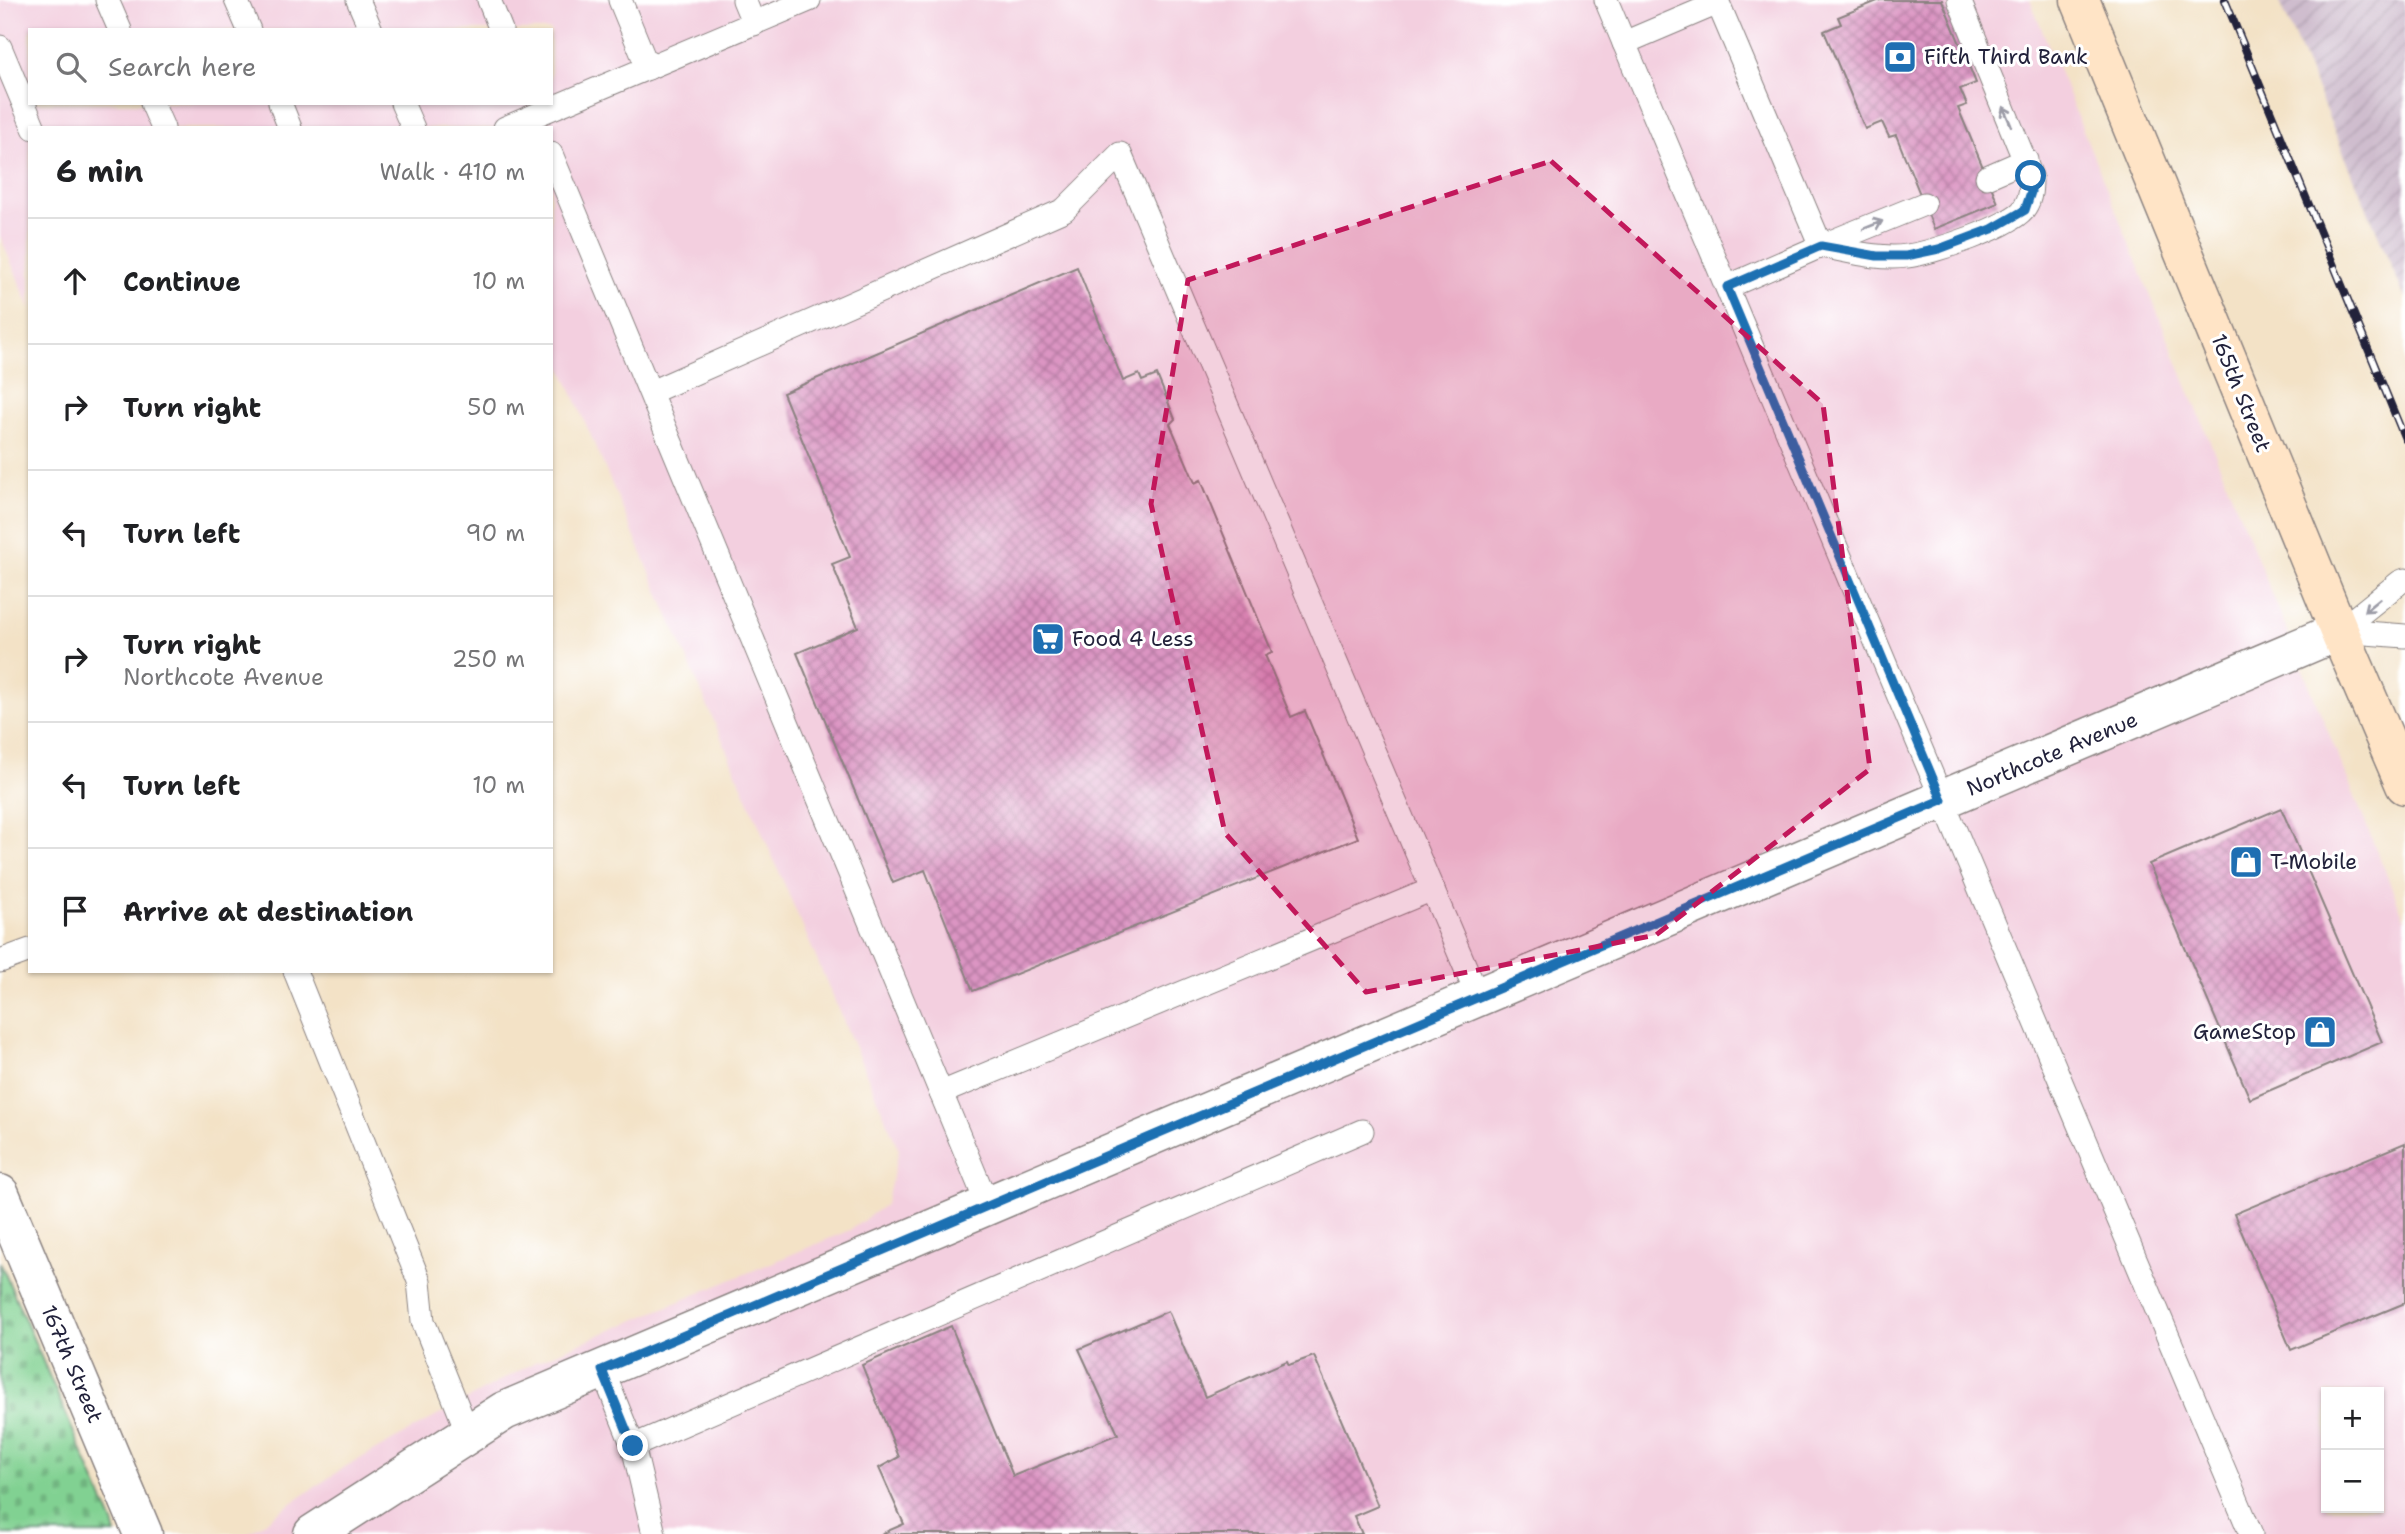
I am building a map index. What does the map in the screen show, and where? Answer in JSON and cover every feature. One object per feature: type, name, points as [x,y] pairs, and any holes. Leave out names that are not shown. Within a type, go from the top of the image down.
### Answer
[{"type":"main road","name":"165th Street","points":[[2080,0],[2405,785]]},
{"type":"street","name":"Northcote Avenue","points":[[313,1534],[504,1411],[2339,631]]},
{"type":"street","name":"167th Street","points":[[0,1194],[143,1534]]},
{"type":"lane","points":[[107,0],[119,28]]},
{"type":"lane","points":[[236,0],[248,28]]},
{"type":"lane","points":[[358,0],[369,28]]},
{"type":"lane","points":[[489,0],[499,28]]},
{"type":"lane","points":[[620,0],[648,68]]},
{"type":"lane","points":[[744,0],[754,24]]},
{"type":"lane","points":[[510,126],[810,0]]},
{"type":"lane","points":[[1606,0],[2250,1534]]},
{"type":"lane","points":[[1821,246],[1877,256],[1906,256],[1939,249],[1992,229],[2025,210],[2031,192],[2031,176],[1959,0]]},
{"type":"lane","points":[[1624,43],[1722,1],[1821,246]]},
{"type":"lane","points":[[0,47],[33,126]]},
{"type":"lane","points":[[153,105],[162,126]]},
{"type":"lane","points":[[280,105],[289,126]]},
{"type":"lane","points":[[403,105],[412,126]]},
{"type":"lane","points":[[651,392],[1064,210],[1120,154],[1478,997]]},
{"type":"lane","points":[[553,159],[988,1206]]},
{"type":"lane","points":[[1987,177],[2025,160]]},
{"type":"lane","points":[[1727,287],[1924,204]]},
{"type":"lane","points":[[2339,631],[2405,580]]},
{"type":"lane","points":[[2339,631],[2405,636]]},
{"type":"lane","points":[[941,1093],[1433,889]]},
{"type":"lane","points":[[0,961],[28,951]]},
{"type":"lane","points":[[296,973],[419,1281],[423,1321],[468,1433]]},
{"type":"lane","points":[[633,1446],[1362,1130]]},
{"type":"lane","points":[[602,1370],[633,1446],[654,1534]]},
{"type":"highlighted area","points":[[1551,161],[1823,404],[1870,769],[1656,935],[1366,992],[1225,833],[1151,504],[1188,280]]},
{"type":"shaded area","points":[[0,0],[2030,0],[2405,920],[2405,1534],[247,1534],[343,1468],[535,1362],[850,1230],[886,1204],[899,1150],[553,348],[553,126],[28,126],[28,303],[0,236]]},
{"type":"shaded area","points":[[2279,0],[2405,0],[2405,298]]},
{"type":"green space","points":[[0,1262],[113,1523],[116,1534],[0,1534]]},
{"type":"building","name":"Fifth Third Bank","points":[[1880,0],[1942,0],[1976,83],[1960,89],[1967,105],[1958,108],[1998,203],[1934,229],[1896,135],[1889,137],[1882,122],[1865,129],[1824,31],[1841,24],[1838,17]]},
{"type":"building","name":"Food 4 Less","points":[[1077,267],[1123,381],[1139,374],[1142,381],[1157,375],[1175,419],[1170,424],[1195,483],[1201,480],[1272,652],[1265,655],[1291,717],[1305,711],[1358,838],[973,991],[925,870],[893,883],[797,653],[858,627],[832,564],[850,557],[783,393]]},
{"type":"building","points":[[2281,808],[2382,1042],[2250,1099],[2149,864]]},
{"type":"building","points":[[2405,1143],[2405,1303],[2291,1350],[2234,1214]]},
{"type":"building","points":[[1168,1311],[1205,1397],[1287,1361],[1289,1365],[1314,1356],[1378,1506],[1354,1516],[1362,1534],[881,1534],[904,1524],[879,1468],[899,1457],[862,1365],[951,1326],[1013,1476],[1118,1434],[1079,1349]]},
{"type":"railway","points":[[2225,0],[2405,439]]},
{"type":"place","name":"Fifth Third Bank","points":[[1900,57]]},
{"type":"place","name":"Food 4 Less","points":[[1048,639]]},
{"type":"place","name":"T-Mobile","points":[[2246,862]]},
{"type":"place","name":"GameStop","points":[[2320,1032]]},
{"type":"route","points":[[633,1446],[602,1370],[1942,800],[1727,287],[1821,246],[1877,256],[1906,256],[1939,249],[1992,229],[2025,210],[2031,192],[2031,176]]}]
